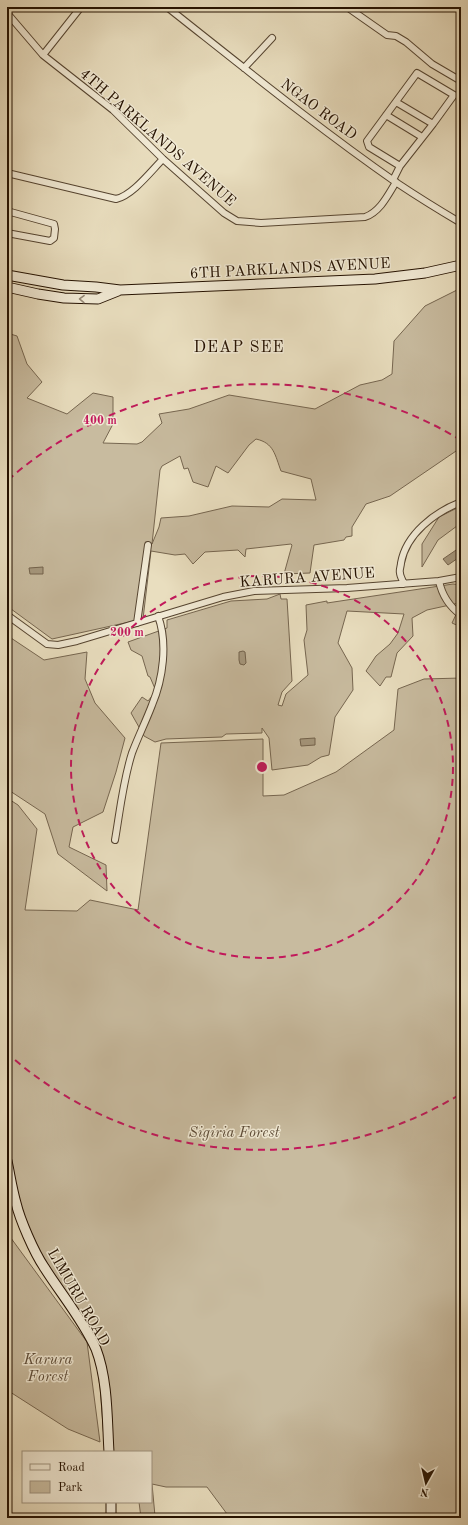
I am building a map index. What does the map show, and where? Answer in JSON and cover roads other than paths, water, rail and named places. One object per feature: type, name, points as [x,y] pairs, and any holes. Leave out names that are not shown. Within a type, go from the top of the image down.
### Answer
[{"type":"street","points":[[43,55],[81,7]]},
{"type":"street","name":"NGAO ROAD","points":[[167,7],[244,68],[395,181],[461,223]]},
{"type":"street","points":[[347,7],[387,34],[396,36],[406,42],[432,64],[461,81]]},
{"type":"street","name":"4TH PARKLANDS AVENUE","points":[[7,13],[43,55],[113,110],[163,159],[224,213],[236,221],[261,223],[365,217],[373,214],[378,209],[395,181],[400,166],[434,124],[454,95],[417,74],[396,102]]},
{"type":"street","points":[[244,68],[272,38]]},
{"type":"street","points":[[400,166],[369,147],[367,141],[396,102],[434,124]]},
{"type":"street","points":[[386,115],[422,137]]},
{"type":"street","points":[[7,173],[116,199],[122,198],[132,191],[163,159]]},
{"type":"street","points":[[7,211],[54,224],[55,229],[54,238],[50,241],[7,233]]},
{"type":"street","name":"6TH PARKLANDS AVENUE","points":[[7,275],[64,285],[120,290],[375,279],[425,273],[461,266]]},
{"type":"street","name":"6TH PARKLANDS AVENUE","points":[[7,287],[64,298],[98,299],[120,290]]},
{"type":"street","points":[[404,584],[400,573],[402,556],[414,536],[420,528],[435,516],[449,506],[461,502]]},
{"type":"street","points":[[137,623],[148,545]]},
{"type":"street","name":"KARURA AVENUE","points":[[7,615],[46,644],[52,645],[76,641],[222,597],[254,591],[347,588],[404,584],[461,577]]},
{"type":"street","points":[[435,581],[447,601],[454,610],[461,615]]},
{"type":"street","points":[[115,840],[132,753],[158,688],[163,654],[162,627],[158,616]]},
{"type":"street","name":"LIMURU ROAD","points":[[7,1161],[16,1203],[30,1238],[43,1265],[82,1324],[96,1350],[106,1406],[108,1451]]},
{"type":"street","points":[[107,1503],[108,1518]]},
{"type":"street","points":[[111,1503],[111,1518]]},
{"type":"district","name":"DEAP SEE","points":[[239,346]]},
{"type":"park label","name":"Sigiria Forest","points":[[234,1132]]},
{"type":"park label","name":"Karura Forest","points":[[48,1368]]}]
